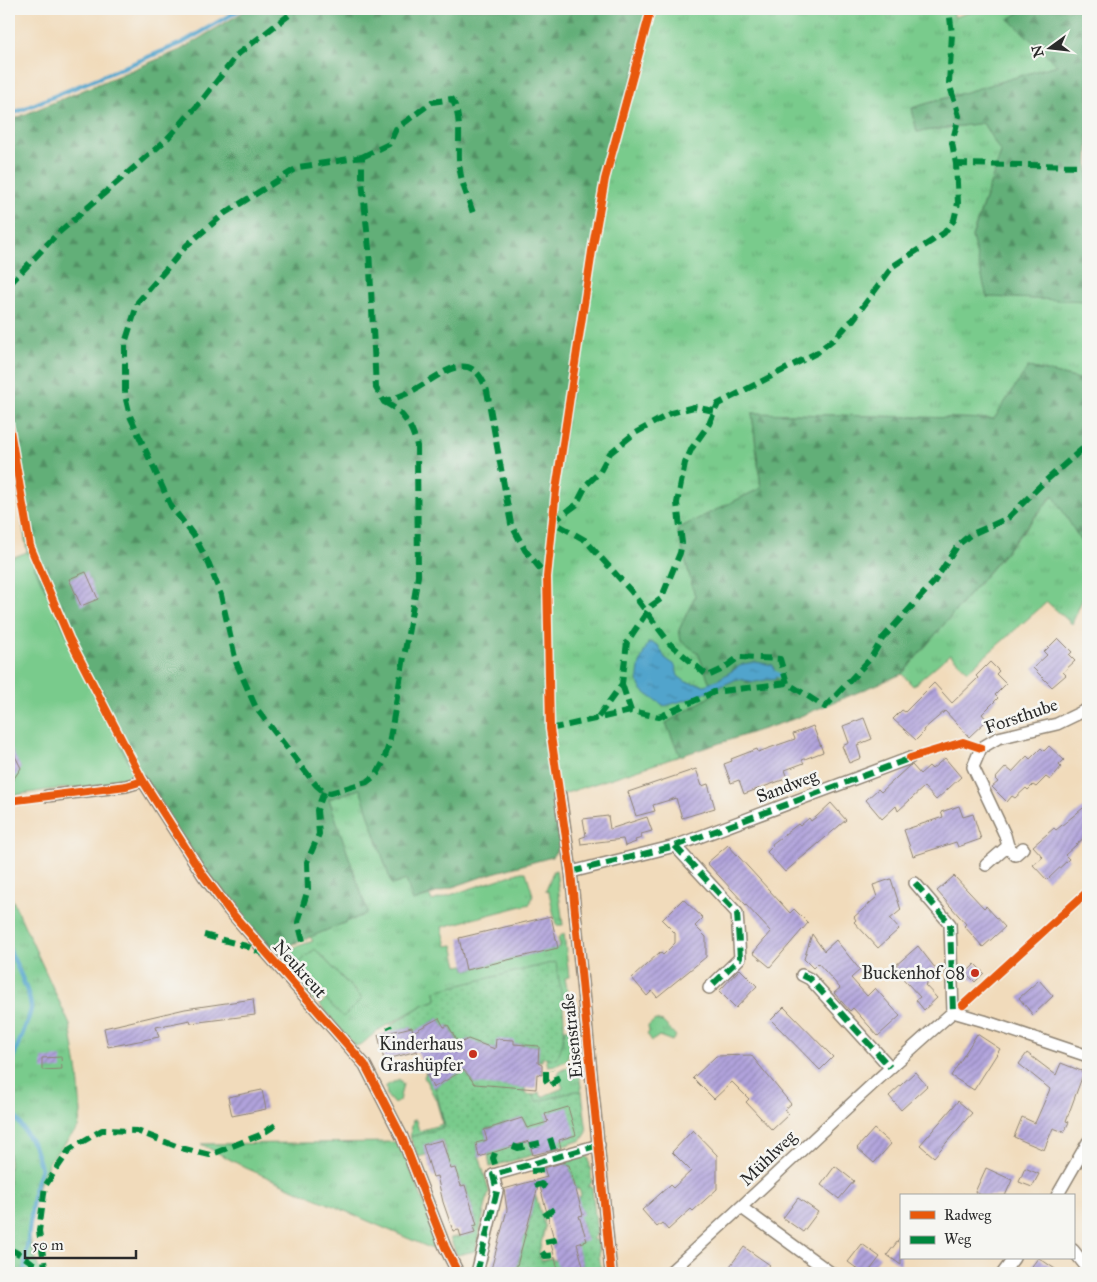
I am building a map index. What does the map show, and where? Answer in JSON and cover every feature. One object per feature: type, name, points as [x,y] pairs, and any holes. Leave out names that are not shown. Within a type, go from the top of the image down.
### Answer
[{"type":"street","name":"Forsthube","points":[[1008,846],[1005,834],[973,767],[981,748],[998,738],[1058,724],[1088,709]]},
{"type":"street","name":"Sandweg","points":[[571,872],[675,846],[910,758]]},
{"type":"street","name":"Neukreut","points":[[47,796],[126,786],[143,781],[203,875],[229,910],[365,1065],[402,1137],[445,1247],[458,1273]]},
{"type":"street","name":"Eisenstraße","points":[[560,795],[571,872],[611,1273]]},
{"type":"street","points":[[675,846],[737,913],[740,958],[708,988]]},
{"type":"street","points":[[986,865],[1008,846],[1015,855],[1023,848]]},
{"type":"street","points":[[915,883],[950,924],[953,1012],[984,1020],[1088,1056]]},
{"type":"street","points":[[802,975],[810,978],[890,1067]]},
{"type":"street","name":"Mühlweg","points":[[669,1273],[742,1208],[769,1180],[890,1067],[953,1012]]},
{"type":"street","points":[[1058,1194],[1088,1142]]},
{"type":"street","points":[[477,1273],[497,1191],[493,1175],[599,1145]]},
{"type":"street","points":[[742,1208],[831,1273]]},
{"type":"street","points":[[1074,1251],[1088,1269]]},
{"type":"street","points":[[1003,1273],[1013,1260]]},
{"type":"green space","points":[[248,9],[651,9],[605,179],[592,251],[556,490],[547,577],[550,729],[554,770],[566,838],[552,857],[493,873],[413,901],[406,880],[392,885],[360,789],[329,799],[368,913],[267,955],[138,782],[27,552],[9,435],[9,121],[180,50]]},
{"type":"green space","points":[[651,9],[954,9],[954,17],[982,9],[1025,9],[1010,19],[1058,65],[912,108],[917,132],[983,123],[1001,153],[972,236],[987,297],[1088,301],[1088,381],[1028,367],[994,419],[752,413],[761,488],[677,529],[695,596],[679,630],[698,653],[714,694],[666,723],[680,756],[560,795],[554,770],[550,729],[547,577],[556,490],[592,251],[605,179]]},
{"type":"green space","points":[[1025,9],[1088,9],[1088,301],[987,297],[972,237],[1001,153],[983,123],[917,132],[912,108],[1057,65],[1009,19]]},
{"type":"green space","points":[[1028,367],[1088,381],[1088,553],[1053,495],[902,674],[791,720],[680,756],[666,723],[714,694],[698,653],[681,641],[679,630],[695,596],[677,529],[761,488],[752,413],[994,419]]},
{"type":"green space","points":[[1054,495],[1088,553],[1088,586],[1072,624],[1047,602],[968,671],[950,654],[913,686],[902,674]]},
{"type":"green space","points":[[27,552],[138,782],[48,790],[9,796],[9,559]]},
{"type":"green space","points":[[360,788],[392,885],[406,880],[413,901],[430,896],[432,901],[526,872],[533,895],[530,904],[442,927],[447,946],[453,945],[458,966],[465,965],[466,970],[560,947],[558,938],[564,933],[569,977],[565,978],[568,996],[571,996],[571,1001],[561,1002],[556,962],[435,991],[436,1000],[423,1005],[377,1031],[362,1044],[355,1046],[320,1005],[326,999],[343,1017],[362,998],[315,949],[296,967],[321,994],[314,1001],[275,954],[313,941],[310,937],[368,913],[329,799]]},
{"type":"green space","points":[[556,870],[563,925],[556,925],[549,892],[546,891],[553,871]]},
{"type":"green space","points":[[9,892],[70,1025],[78,1074],[81,1113],[78,1128],[50,1160],[34,1197],[29,1222],[31,1244],[40,1273],[9,1273]]},
{"type":"green space","points":[[315,949],[362,999],[343,1017],[295,967]]},
{"type":"green space","points":[[556,962],[564,1012],[564,1025],[561,1049],[556,1059],[542,1057],[542,1061],[538,1061],[539,1046],[520,1044],[495,1049],[479,1043],[459,1044],[449,1025],[444,1027],[439,1018],[413,1033],[412,1027],[392,1032],[391,1025],[423,1005],[436,1000],[435,991]]},
{"type":"green space","points":[[655,1020],[663,1022],[676,1036],[672,1041],[659,1036],[652,1041],[647,1034],[649,1032],[648,1026]]},
{"type":"green space","points":[[575,1028],[567,1060],[557,1065],[548,1066],[546,1058],[565,1033],[564,1029]]},
{"type":"green space","points":[[462,1062],[473,1083],[525,1088],[525,1094],[534,1095],[536,1102],[576,1091],[582,1093],[587,1132],[582,1140],[560,1147],[554,1142],[576,1135],[545,1114],[548,1122],[528,1129],[522,1118],[484,1130],[487,1140],[476,1144],[489,1191],[475,1251],[457,1255],[450,1238],[475,1233],[473,1226],[477,1224],[465,1185],[461,1186],[455,1168],[451,1169],[443,1140],[424,1145],[426,1155],[418,1157],[410,1137],[445,1127],[435,1086],[452,1077]]},
{"type":"green space","points":[[568,1067],[579,1074],[582,1093],[576,1091],[536,1102],[534,1095],[539,1092],[542,1097],[563,1088],[558,1075],[560,1071]]},
{"type":"green space","points":[[426,1072],[439,1095],[437,1099],[445,1127],[410,1137],[413,1120],[416,1120],[419,1131],[443,1124],[436,1100],[424,1077]]},
{"type":"green space","points":[[399,1079],[403,1084],[399,1101],[394,1104],[387,1096],[386,1086]]},
{"type":"green space","points":[[529,1141],[536,1148],[531,1149],[533,1155],[490,1167],[488,1153]]},
{"type":"green space","points":[[400,1142],[444,1254],[246,1168],[201,1144]]},
{"type":"green space","points":[[585,1154],[589,1159],[592,1183],[588,1186],[592,1187],[597,1234],[592,1239],[598,1241],[601,1273],[515,1273],[520,1256],[517,1254],[519,1234],[526,1236],[531,1214],[507,1208],[535,1194],[545,1226],[539,1253],[541,1261],[552,1258],[553,1260],[583,1266],[578,1250],[574,1245],[586,1241],[582,1224],[577,1225],[578,1197],[581,1196],[579,1189],[576,1190],[569,1165],[566,1165],[564,1159]]},
{"type":"water","points":[[649,642],[658,645],[665,658],[675,665],[678,676],[686,682],[705,685],[719,679],[743,664],[755,662],[773,665],[776,678],[755,682],[737,679],[696,697],[665,706],[642,690],[639,685],[638,672]]},
{"type":"building","points":[[86,572],[98,599],[81,606],[69,579]]},
{"type":"building","points":[[1058,638],[1072,652],[1069,655],[1075,661],[1063,672],[1066,675],[1052,687],[1033,668],[1047,655],[1044,652]]},
{"type":"building","points":[[990,662],[999,671],[996,674],[1006,684],[995,695],[998,698],[982,714],[987,720],[969,737],[945,711],[923,730],[924,732],[916,740],[893,719],[902,710],[905,712],[934,683],[952,703],[978,678],[976,676]]},
{"type":"building","points":[[864,718],[872,739],[857,745],[861,758],[849,763],[842,746],[849,743],[843,726]]},
{"type":"building","points":[[813,726],[823,752],[802,760],[804,763],[785,770],[788,778],[744,794],[739,780],[731,783],[724,764],[732,761],[731,759],[757,749],[758,752],[795,739],[793,734]]},
{"type":"building","points":[[9,744],[21,768],[9,786]]},
{"type":"building","points":[[1049,746],[1064,760],[1059,765],[1061,767],[1050,780],[1046,777],[1036,787],[1033,785],[1028,790],[1026,788],[1015,798],[1012,796],[1007,802],[992,787],[998,782],[995,779],[1006,767],[1012,772],[1027,756],[1030,759],[1041,748],[1044,751]]},
{"type":"building","points":[[945,758],[961,777],[936,800],[924,787],[898,811],[896,806],[882,819],[866,800],[878,789],[881,792],[909,766],[912,765],[920,774],[929,766],[932,769]]},
{"type":"building","points":[[696,769],[702,786],[708,784],[715,808],[682,818],[676,798],[653,805],[655,811],[636,816],[628,792]]},
{"type":"building","points":[[831,803],[846,820],[785,872],[767,852],[773,846],[772,844],[798,824],[800,826],[809,818],[811,821]]},
{"type":"building","points":[[1088,804],[1088,834],[1065,855],[1069,859],[1047,880],[1033,865],[1043,857],[1033,846],[1054,828],[1056,830]]},
{"type":"building","points":[[959,806],[963,817],[973,814],[981,839],[958,847],[956,842],[913,856],[904,830],[943,817],[941,812]]},
{"type":"building","points":[[608,816],[610,829],[647,817],[652,831],[641,834],[642,838],[625,846],[623,839],[581,844],[580,838],[586,836],[583,819]]},
{"type":"building","points":[[728,845],[790,913],[794,909],[808,923],[770,967],[753,953],[771,932],[707,863]]},
{"type":"building","points":[[954,876],[1005,927],[983,947],[937,891]]},
{"type":"building","points":[[891,879],[901,910],[890,919],[899,929],[878,948],[854,922],[856,920],[854,917],[877,897],[873,885]]},
{"type":"building","points":[[683,899],[703,918],[695,926],[706,937],[706,957],[657,997],[652,991],[647,996],[632,978],[660,952],[663,955],[675,943],[675,933],[662,920]]},
{"type":"building","points":[[551,916],[558,948],[466,970],[459,938]]},
{"type":"building","points":[[812,934],[824,951],[836,940],[860,970],[851,978],[867,996],[875,988],[900,1016],[878,1036],[853,1008],[850,1011],[834,993],[840,988],[818,963],[813,968],[804,959]]},
{"type":"building","points":[[918,946],[939,973],[925,985],[937,998],[924,1010],[916,1000],[920,997],[895,970],[895,966]]},
{"type":"building","name":"Buckenhof 08","points":[[975,964],[984,973],[975,982],[966,973]]},
{"type":"building","points":[[740,969],[757,986],[736,1008],[719,991]]},
{"type":"building","points":[[1039,980],[1053,996],[1033,1015],[1019,998]]},
{"type":"building","points":[[253,999],[255,1015],[191,1023],[190,1020],[156,1027],[159,1037],[108,1047],[104,1028],[185,1009]]},
{"type":"building","points":[[784,1007],[833,1057],[820,1070],[771,1020]]},
{"type":"building","points":[[439,1018],[444,1027],[448,1025],[459,1044],[468,1039],[495,1049],[496,1039],[514,1040],[514,1044],[539,1046],[538,1063],[542,1065],[542,1075],[537,1074],[536,1089],[475,1084],[464,1070],[433,1088],[417,1051],[384,1060],[378,1035],[412,1027],[413,1032]]},
{"type":"building","points":[[977,1034],[1000,1049],[974,1090],[951,1076]]},
{"type":"building","points":[[1027,1053],[1056,1075],[1061,1063],[1084,1072],[1066,1121],[1069,1122],[1064,1132],[1053,1128],[1044,1150],[1014,1137],[1022,1117],[1035,1123],[1050,1089],[1019,1064]]},
{"type":"building","points":[[751,1055],[791,1104],[784,1110],[789,1114],[772,1130],[746,1102],[749,1099],[732,1082],[714,1099],[693,1078],[716,1056]]},
{"type":"building","points":[[61,1057],[62,1069],[42,1070],[42,1058]]},
{"type":"building","points":[[915,1072],[927,1086],[901,1110],[889,1096]]},
{"type":"building","points":[[262,1090],[266,1109],[232,1116],[228,1097]]},
{"type":"building","points":[[958,1101],[972,1113],[934,1157],[920,1145]]},
{"type":"building","points":[[568,1107],[576,1135],[559,1140],[561,1148],[533,1155],[529,1141],[479,1157],[476,1143],[487,1140],[484,1130],[522,1118],[527,1128],[548,1122],[545,1114]]},
{"type":"building","points":[[874,1129],[891,1144],[874,1163],[857,1148]]},
{"type":"building","points":[[693,1130],[717,1155],[717,1189],[668,1230],[662,1223],[657,1227],[642,1210],[670,1185],[673,1188],[691,1171],[672,1152]]},
{"type":"building","points":[[442,1140],[451,1169],[455,1168],[461,1186],[465,1185],[477,1225],[473,1226],[475,1233],[461,1237],[459,1230],[453,1231],[443,1202],[437,1176],[433,1177],[423,1145]]},
{"type":"building","points":[[565,1162],[566,1165],[569,1165],[583,1215],[579,1216],[587,1241],[577,1244],[583,1266],[559,1273],[551,1244],[555,1243],[539,1183],[515,1273],[490,1273],[507,1210],[504,1189],[547,1177],[544,1168]]},
{"type":"building","points":[[835,1166],[854,1181],[839,1199],[821,1185]]},
{"type":"building","points":[[986,1168],[1012,1180],[1006,1194],[979,1194],[975,1192]]},
{"type":"building","points":[[1025,1168],[1039,1174],[1032,1187],[1019,1182]]},
{"type":"building","points":[[798,1198],[818,1212],[803,1232],[783,1218]]},
{"type":"building","points":[[900,1238],[901,1265],[887,1255]]},
{"type":"building","points":[[862,1244],[880,1257],[868,1273],[863,1273],[848,1262]]},
{"type":"building","points":[[744,1247],[770,1265],[763,1273],[725,1273]]},
{"type":"building","points":[[1037,1260],[1042,1260],[1061,1273],[1027,1273]]},
{"type":"waterway","points":[[9,115],[182,43],[241,9]]},
{"type":"waterway","points":[[9,949],[26,987],[31,1008],[9,1071]]},
{"type":"waterway","points":[[9,1087],[13,1113],[34,1146],[41,1168],[34,1191],[24,1273]]},
{"type":"marked path","points":[[9,285],[57,234],[166,140],[199,104],[238,54],[297,9]]},
{"type":"marked path","points":[[598,717],[622,684],[627,642],[651,606],[661,599],[680,553],[682,543],[677,503],[685,463],[692,448],[709,424],[718,404],[818,352],[853,320],[893,266],[944,233],[954,220],[958,203],[956,164],[952,143],[959,116],[949,83],[952,34],[949,9]]},
{"type":"marked path","points":[[362,157],[389,144],[396,129],[432,102],[452,99],[456,108],[459,127],[459,166],[473,213]]},
{"type":"marked path","points":[[384,402],[406,420],[417,446],[418,576],[389,744],[377,774],[367,782],[330,793],[324,792],[316,785],[256,708],[236,662],[221,595],[209,564],[194,536],[171,506],[130,416],[125,395],[125,343],[138,302],[187,245],[225,213],[299,167],[362,157],[376,388],[384,402],[410,392],[453,368],[463,367],[472,369],[480,377],[487,391],[511,524],[525,550],[547,577]]},
{"type":"marked path","points":[[956,164],[1088,166]]},
{"type":"marked path","points":[[714,411],[694,407],[671,413],[635,433],[610,453],[599,473],[587,484],[576,505],[553,522],[585,540],[631,591],[670,644],[708,676],[723,669],[739,657],[780,659],[787,683]]},
{"type":"marked path","points":[[550,729],[631,711],[659,717],[714,692],[787,683],[825,707],[871,658],[882,639],[934,582],[958,545],[970,535],[1008,518],[1042,484],[1088,444]]},
{"type":"marked path","points":[[622,684],[631,711]]},
{"type":"marked path","points":[[571,872],[675,846],[914,757]]},
{"type":"marked path","points":[[303,941],[298,922],[308,889],[307,862],[319,834],[317,810],[324,792]]},
{"type":"marked path","points":[[675,846],[737,913],[740,958],[709,988]]},
{"type":"marked path","points":[[915,883],[950,924],[953,1012]]},
{"type":"marked path","points":[[204,935],[246,946],[264,954]]},
{"type":"marked path","points":[[802,975],[810,979],[890,1067]]},
{"type":"marked path","points":[[546,1071],[546,1080],[550,1086],[557,1080],[553,1070]]},
{"type":"marked path","points":[[46,1273],[39,1231],[45,1186],[70,1149],[102,1130],[137,1131],[181,1148],[210,1155],[260,1135],[279,1123]]},
{"type":"marked path","points":[[550,1138],[554,1151]]},
{"type":"marked path","points":[[513,1146],[518,1148],[540,1143]]},
{"type":"marked path","points":[[477,1273],[497,1191],[493,1175],[599,1145]]},
{"type":"marked path","points":[[495,1153],[493,1158],[496,1167]]},
{"type":"marked path","points":[[531,1171],[545,1170]]},
{"type":"marked path","points":[[535,1186],[541,1184],[548,1189]]},
{"type":"marked path","points":[[544,1216],[554,1209]]},
{"type":"marked path","points":[[545,1242],[559,1239]]},
{"type":"marked path","points":[[9,1249],[46,1273]]},
{"type":"marked path","points":[[542,1252],[545,1256],[557,1255]]},
{"type":"cycle path","points":[[611,1273],[571,872],[550,729],[547,577],[556,490],[592,251],[605,179],[651,9]]},
{"type":"cycle path","points":[[9,424],[30,546],[69,638],[143,781]]},
{"type":"cycle path","points":[[910,758],[963,742],[981,748]]},
{"type":"cycle path","points":[[9,801],[126,786],[143,781],[203,875],[229,910],[365,1065],[402,1137],[445,1247],[458,1273]]},
{"type":"cycle path","points":[[963,1005],[1088,891]]},
{"type":"place","name":"Buckenhof 08","points":[[975,973]]},
{"type":"place","name":"Kinderhaus Grashüpfer","points":[[473,1054]]}]
